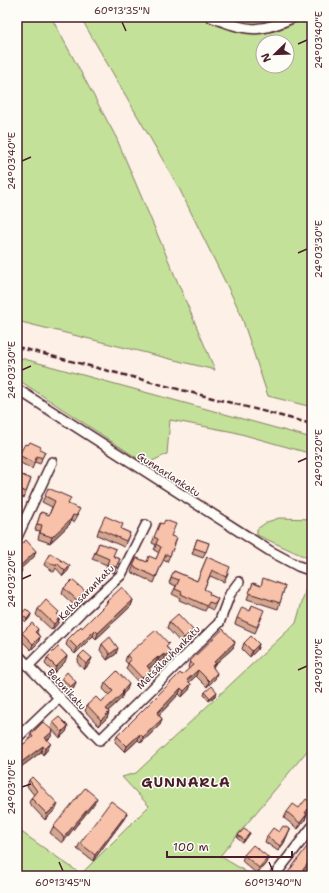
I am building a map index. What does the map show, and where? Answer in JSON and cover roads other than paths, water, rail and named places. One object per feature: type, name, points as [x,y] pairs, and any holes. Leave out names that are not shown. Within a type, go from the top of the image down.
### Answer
[{"type":"street","points":[[212,17],[239,27],[259,29],[294,17]]},
{"type":"street","name":"Gunnarlankatu","points":[[17,389],[270,551],[298,566],[312,571]]},
{"type":"street","points":[[17,537],[52,462]]},
{"type":"street","name":"Keltasarankatu","points":[[29,665],[82,611],[121,575],[146,524]]},
{"type":"street","name":"Metsälauhankatu","points":[[100,740],[219,623],[230,594],[239,582]]},
{"type":"street","name":"Betonikatu","points":[[17,654],[100,740]]},
{"type":"street","points":[[17,738],[60,697]]},
{"type":"street","points":[[274,876],[312,827]]},
{"type":"railway","points":[[17,347],[312,424]]},
{"type":"district","name":"GUNNARLA","points":[[186,782]]}]
